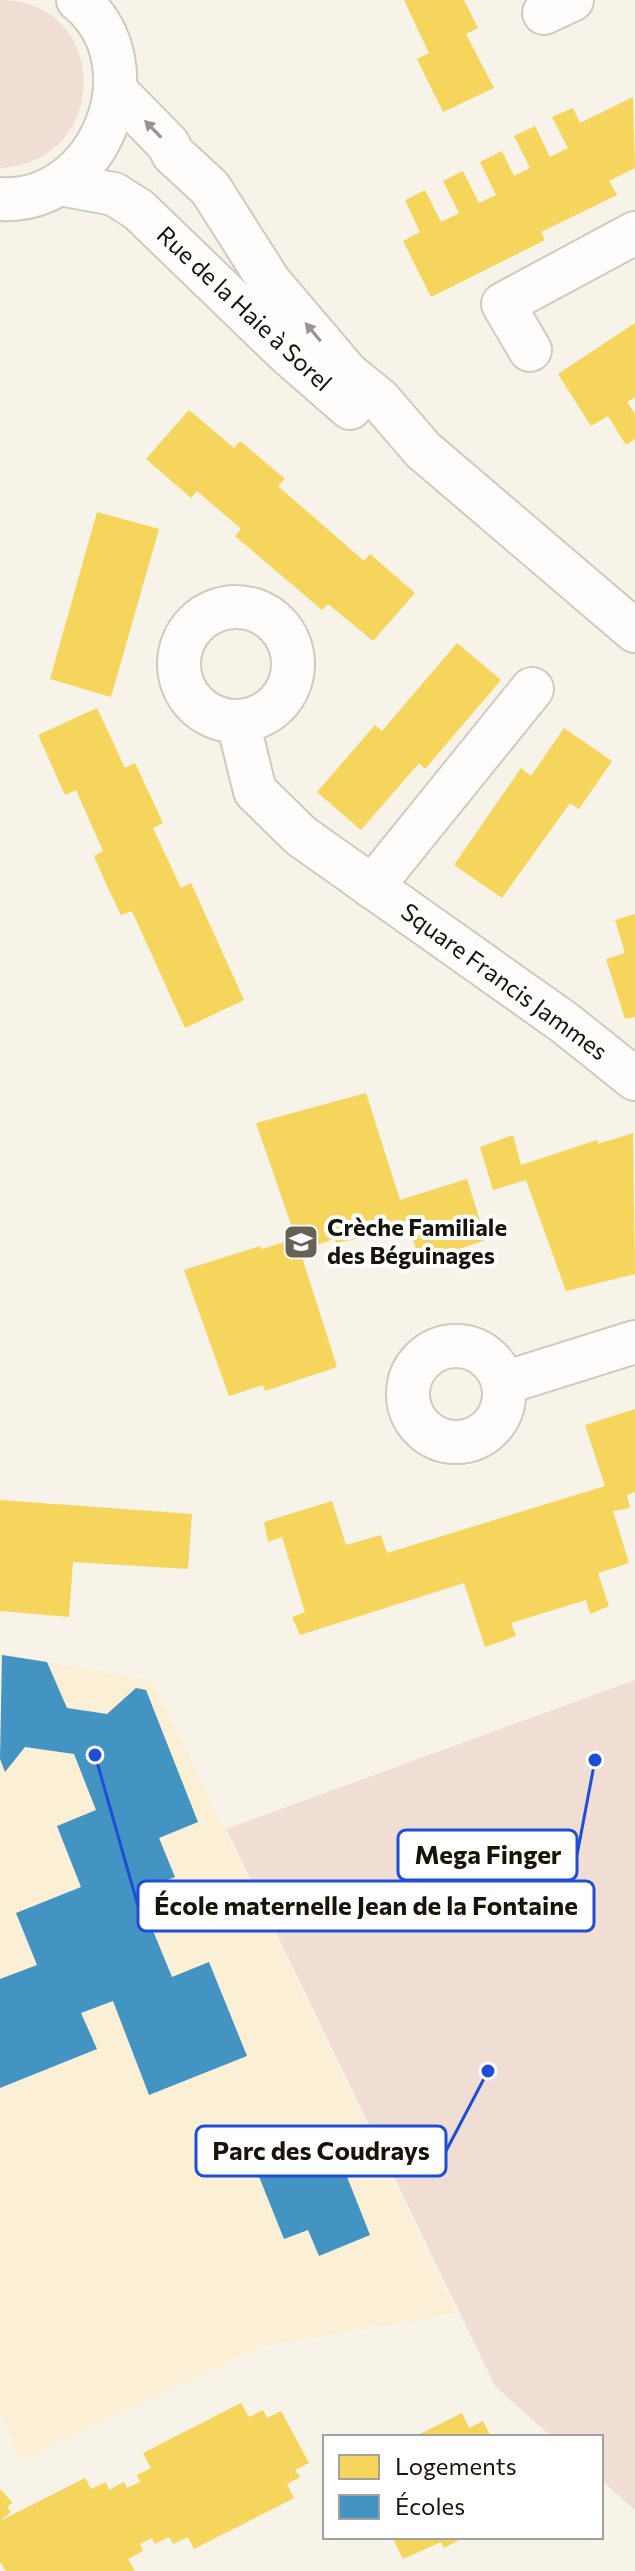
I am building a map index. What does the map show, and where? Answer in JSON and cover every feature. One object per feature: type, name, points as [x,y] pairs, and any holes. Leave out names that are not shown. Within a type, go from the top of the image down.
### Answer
[{"type":"street","points":[[0,199],[35,195],[60,184],[82,166],[99,144],[111,118],[115,90],[113,57],[98,9]]},
{"type":"street","name":"Rue de la Haie à Sorel","points":[[115,90],[210,188],[269,281],[347,373],[379,399],[423,450],[635,631]]},
{"type":"street","name":"Rue de la Haie à Sorel","points":[[60,184],[98,189],[132,205],[176,243],[287,353],[360,417],[423,450]]},
{"type":"street","points":[[530,350],[503,304],[635,233]]},
{"type":"street","points":[[372,887],[532,689]]},
{"type":"street","name":"Square Francis Jammes","points":[[238,722],[255,791],[301,836],[565,1023],[635,1079]]},
{"type":"street","points":[[504,1383],[635,1342]]},
{"type":"shaded area","points":[[0,0],[36,7],[63,25],[78,52],[84,82],[78,112],[63,139],[37,159],[0,168]]},
{"type":"shaded area","points":[[0,1653],[153,1681],[456,2313],[264,2346],[20,2461],[0,2411]]},
{"type":"shaded area","points":[[635,1680],[635,2510],[603,2482],[603,2435],[550,2435],[495,2386],[226,1829]]},
{"type":"building: Logements","points":[[404,0],[464,0],[478,28],[466,34],[494,88],[443,112],[417,59],[429,53]]},
{"type":"building: Logements","points":[[633,97],[635,168],[609,181],[617,195],[541,232],[545,240],[431,297],[403,241],[420,232],[405,200],[425,190],[441,222],[459,213],[443,181],[463,171],[479,203],[496,195],[480,162],[502,151],[514,176],[530,168],[514,136],[535,126],[550,157],[568,148],[552,117],[573,108],[580,123]]},
{"type":"building: Logements","points":[[635,323],[635,397],[627,402],[635,414],[635,439],[626,445],[608,416],[591,426],[558,374]]},
{"type":"building: Logements","points":[[189,410],[234,448],[240,441],[285,479],[278,486],[364,561],[370,554],[415,593],[373,641],[328,604],[322,610],[235,536],[241,529],[197,491],[191,498],[146,459]]},
{"type":"building: Logements","points":[[97,512],[159,529],[111,697],[50,679]]},
{"type":"building: Logements","points":[[457,643],[501,680],[425,769],[419,763],[361,830],[317,792],[375,725],[382,731]]},
{"type":"building: Logements","points":[[97,708],[125,768],[135,763],[163,823],[153,828],[181,888],[191,883],[244,1000],[185,1028],[132,911],[121,915],[107,886],[94,856],[103,851],[76,790],[65,795],[38,735]]},
{"type":"building: Logements","points":[[564,728],[612,761],[579,809],[570,803],[502,898],[454,865],[521,768],[531,776]]},
{"type":"building: Logements","points":[[635,914],[635,1017],[625,1019],[606,959],[625,953],[615,920]]},
{"type":"building: Logements","points":[[366,1093],[400,1200],[467,1179],[486,1240],[420,1262],[407,1220],[351,1240],[336,1243],[334,1239],[300,1251],[337,1367],[265,1391],[263,1385],[229,1396],[184,1270],[260,1246],[261,1249],[296,1239],[256,1123]]},
{"type":"building: Logements","points":[[633,1133],[635,1274],[566,1291],[526,1180],[493,1190],[480,1147],[513,1135],[521,1165],[597,1140],[598,1144]]},
{"type":"building: Logements","points":[[635,1409],[635,1492],[627,1495],[630,1508],[613,1511],[629,1563],[598,1573],[609,1606],[590,1614],[586,1600],[511,1623],[516,1636],[485,1647],[464,1583],[300,1635],[292,1617],[305,1612],[282,1537],[268,1542],[264,1522],[332,1501],[346,1545],[381,1535],[387,1553],[605,1486],[585,1425]]},
{"type":"building: Logements","points":[[0,1500],[192,1514],[188,1569],[73,1562],[69,1617],[0,1611]]},
{"type":"building: Logements","points":[[241,2403],[249,2417],[263,2410],[267,2418],[281,2411],[309,2463],[295,2470],[300,2477],[287,2484],[294,2498],[194,2549],[188,2537],[173,2544],[169,2537],[155,2544],[152,2538],[140,2544],[143,2551],[128,2559],[135,2571],[6,2571],[0,2562],[0,2521],[85,2478],[91,2489],[106,2482],[109,2490],[124,2482],[127,2488],[140,2482],[137,2475],[151,2468],[143,2453]]},
{"type":"building: Logements","points":[[462,2413],[469,2428],[483,2421],[490,2435],[418,2435]]},
{"type":"building: Logements","points":[[0,2489],[13,2503],[7,2506],[11,2512],[0,2521]]},
{"type":"building: Logements","points":[[393,2539],[461,2539],[444,2548],[441,2542],[403,2559]]},
{"type":"building: Écoles","points":[[2,1655],[47,1662],[67,1708],[107,1714],[136,1688],[146,1690],[198,1822],[159,1838],[175,1877],[137,1892],[172,1977],[209,1962],[247,2056],[149,2095],[113,2001],[81,2013],[97,2049],[0,2088],[0,1979],[37,1965],[16,1913],[81,1887],[57,1826],[96,1810],[74,1754],[25,1747],[5,1772],[0,1759]]},
{"type":"building: Écoles","points":[[305,2144],[314,2169],[340,2159],[370,2235],[319,2256],[308,2230],[284,2239],[254,2164]]},
{"type":"place","name":"Crèche Familiale des Béguinages","points":[[301,1242]]},
{"type":"place","name":"École maternelle Jean de la Fontaine","points":[[95,1755]]},
{"type":"place","name":"Mega Finger","points":[[595,1760]]},
{"type":"place","name":"Parc des Coudrays","points":[[488,2071]]}]
